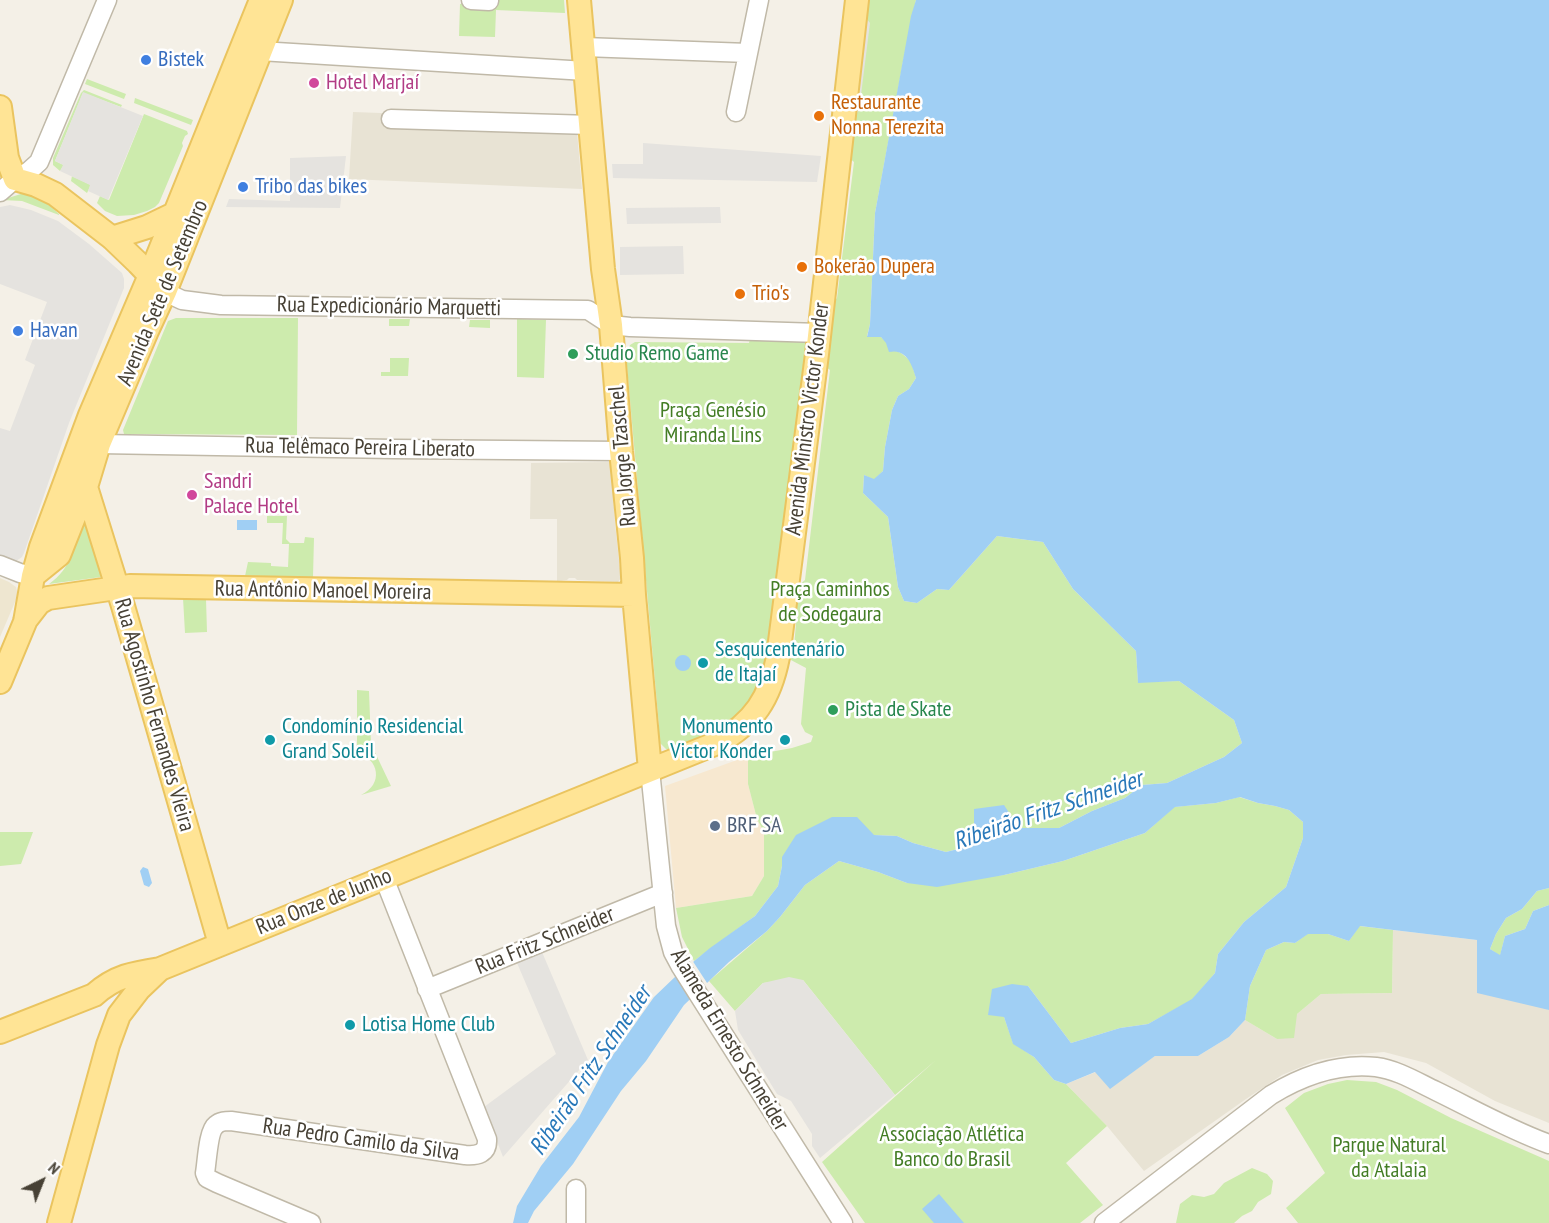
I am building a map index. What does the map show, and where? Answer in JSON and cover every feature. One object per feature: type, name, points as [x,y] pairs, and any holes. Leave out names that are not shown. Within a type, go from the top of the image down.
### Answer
[{"type":"main road","name":"Avenida Sete de Setembro","points":[[0,682],[25,622],[41,547],[90,415],[150,275],[261,0]]},
{"type":"main road","name":"Avenida Sete de Setembro","points":[[33,576],[59,555],[86,487],[99,444],[165,292],[281,0]]},
{"type":"main road","name":"Rua Jorge Tzaschel","points":[[579,0],[603,269],[611,325],[650,770]]},
{"type":"main road","name":"Avenida Ministro Victor Konder","points":[[650,770],[731,735],[749,720],[760,705],[770,690],[775,675],[819,333],[858,0]]},
{"type":"main road","points":[[0,107],[4,171],[55,194],[112,238],[165,292]]},
{"type":"main road","points":[[112,238],[147,227],[174,214]]},
{"type":"main road","name":"Rua Agostinho Fernandes Vieira","points":[[86,487],[220,944]]},
{"type":"main road","name":"Rua Antônio Manoel Moreira","points":[[25,622],[39,603],[48,598],[130,586],[634,596]]},
{"type":"main road","name":"Rua Onze de Junho","points":[[0,1032],[94,995],[105,985],[132,973],[160,969],[650,770]]},
{"type":"main road","points":[[59,1223],[108,1045],[119,1015],[139,989],[160,969]]},
{"type":"main road","points":[[94,995],[107,996],[119,1015]]},
{"type":"street","points":[[4,171],[29,171],[39,162],[107,0]]},
{"type":"street","points":[[471,0],[489,0]]},
{"type":"street","points":[[736,112],[759,0]]},
{"type":"street","points":[[584,47],[748,53]]},
{"type":"street","points":[[260,51],[586,71]]},
{"type":"street","points":[[391,119],[591,125]]},
{"type":"street","name":"Rua Expedicionário Marquetti","points":[[165,292],[182,300],[221,305],[588,310],[611,325]]},
{"type":"street","points":[[611,325],[819,333]]},
{"type":"street","name":"Rua Telêmaco Pereira Liberato","points":[[99,444],[621,451]]},
{"type":"street","points":[[0,565],[33,576]]},
{"type":"street","name":"Alameda Ernesto Schneider","points":[[650,770],[663,893],[673,952],[843,1223]]},
{"type":"street","name":"Rua Pedro Camilo da Silva","points":[[311,1223],[207,1178],[205,1173],[211,1131],[216,1125],[223,1121],[231,1121],[476,1156],[485,1151],[487,1145],[487,1139],[384,878]]},
{"type":"street","name":"Rua Fritz Schneider","points":[[427,989],[663,893]]},
{"type":"street","points":[[1104,1223],[1271,1095],[1301,1078],[1342,1068],[1378,1067],[1400,1073],[1509,1127],[1549,1144]]},
{"type":"street","points":[[576,1189],[576,1223]]},
{"type":"shaded area","points":[[863,14],[870,23],[859,111],[851,118]]},
{"type":"shaded area","points":[[83,92],[143,116],[108,200],[88,191],[90,185],[60,171],[63,165],[55,161]]},
{"type":"shaded area","points":[[353,112],[576,120],[582,189],[349,179]]},
{"type":"shaded area","points":[[643,143],[821,156],[817,182],[613,178],[612,164],[643,164]]},
{"type":"shaded area","points":[[346,156],[340,208],[226,207],[229,199],[290,201],[290,158]]},
{"type":"shaded area","points":[[10,205],[31,210],[58,221],[122,273],[124,279],[124,288],[69,423],[24,553],[16,561],[0,555],[0,428],[10,431],[35,365],[25,360],[47,302],[0,284],[0,207]]},
{"type":"shaded area","points":[[720,207],[721,223],[627,224],[626,208]]},
{"type":"shaded area","points":[[683,246],[684,274],[620,275],[620,247]]},
{"type":"shaded area","points":[[611,462],[621,578],[618,582],[577,580],[575,578],[557,581],[557,519],[530,519],[531,463]]},
{"type":"shaded area","points":[[0,578],[16,587],[18,595],[0,637]]},
{"type":"shaded area","name":"BRF SA","points":[[748,756],[748,784],[757,819],[764,832],[764,876],[752,896],[676,908],[665,786]]},
{"type":"shaded area","points":[[1393,930],[1477,940],[1549,1010],[1549,1123],[1495,1101],[1426,1063],[1384,1052],[1346,1055],[1318,1060],[1282,1075],[1144,1171],[1107,1126],[1066,1084],[1096,1072],[1110,1088],[1155,1056],[1198,1056],[1229,1037],[1245,1020],[1277,1039],[1297,1014],[1321,994],[1392,993]]},
{"type":"shaded area","points":[[542,952],[588,1060],[503,1157],[484,1107],[556,1054],[517,963]]},
{"type":"shaded area","points":[[789,977],[803,980],[895,1095],[820,1158],[812,1146],[812,1134],[791,1101],[777,1094],[738,1030],[735,1011],[763,983]]},
{"type":"green space","points":[[496,0],[564,0],[565,13],[496,10],[495,37],[459,36],[460,4],[495,6]]},
{"type":"green space","name":"Praça Caminhos de Sodegaura","points":[[869,0],[916,0],[875,213],[870,324],[867,336],[881,337],[911,361],[916,378],[909,389],[898,396],[892,410],[883,471],[874,480],[864,475],[863,493],[888,517],[898,587],[904,601],[917,603],[937,589],[949,590],[997,536],[1043,542],[1073,589],[1136,651],[1138,682],[1179,681],[1234,720],[1242,743],[1224,757],[1167,783],[1142,785],[1125,798],[1092,811],[1059,828],[1019,828],[974,845],[946,852],[897,836],[874,835],[782,857],[778,886],[755,916],[694,961],[682,937],[676,908],[752,896],[764,876],[764,832],[757,819],[748,784],[748,756],[792,748],[811,742],[813,736],[805,732],[801,724],[806,668],[789,659],[789,650],[794,646],[797,613],[794,606],[796,588],[805,580],[830,370],[822,364],[829,307],[837,298],[854,162],[847,156],[863,9],[869,5]]},
{"type":"green space","points":[[87,79],[126,94],[124,99],[85,84]]},
{"type":"green space","points":[[84,90],[122,105],[121,107],[83,93],[55,161],[64,165],[60,171],[53,165],[53,158]]},
{"type":"green space","points":[[135,98],[193,120],[191,125],[134,103]]},
{"type":"green space","points":[[144,114],[187,131],[188,134],[182,143],[183,146],[159,203],[147,211],[134,215],[117,216],[105,211],[97,203],[100,196],[109,200]]},
{"type":"green space","points":[[72,176],[91,185],[87,193],[71,181]]},
{"type":"green space","points":[[32,189],[59,215],[22,201],[2,200]]},
{"type":"green space","points":[[176,318],[298,318],[297,435],[124,434],[123,430],[168,321]]},
{"type":"green space","points":[[389,319],[410,319],[409,326],[389,326]]},
{"type":"green space","points":[[517,319],[546,320],[544,378],[517,377]]},
{"type":"green space","points":[[470,320],[490,320],[490,328],[469,327]]},
{"type":"green space","name":"Praça Genésio Miranda Lins","points":[[750,338],[805,342],[807,345],[808,362],[803,366],[771,644],[755,700],[727,725],[672,750],[666,749],[656,739],[659,726],[626,355],[630,345],[635,342],[749,343]]},
{"type":"green space","points":[[390,358],[409,358],[408,376],[381,376],[381,372],[390,372]]},
{"type":"green space","points":[[267,516],[287,516],[286,539],[290,543],[304,543],[305,537],[314,538],[313,577],[245,576],[248,562],[271,563],[271,566],[288,567],[289,544],[282,544],[283,523],[267,523]]},
{"type":"green space","points":[[85,524],[101,577],[49,584],[67,564]]},
{"type":"green space","points":[[183,598],[206,599],[207,632],[185,633]]},
{"type":"green space","points":[[357,690],[369,691],[371,744],[391,786],[361,795],[373,785],[376,772],[370,760],[357,752]]},
{"type":"green space","name":"Associação Atlética Banco do Brasil","points":[[1239,797],[1289,810],[1303,822],[1303,838],[1286,887],[1244,922],[1218,954],[1215,973],[1192,1000],[1148,1024],[1120,1028],[1071,1043],[1028,986],[1004,1017],[1013,1043],[1034,1057],[1054,1080],[1066,1084],[1107,1126],[1066,1163],[1103,1205],[1080,1223],[865,1223],[822,1162],[936,1060],[895,1095],[803,980],[763,983],[735,1011],[709,981],[767,931],[805,885],[839,861],[907,883],[1004,875],[1063,861],[1145,833],[1174,807],[1216,803]]},
{"type":"green space","points":[[0,832],[33,832],[21,864],[0,866]]},
{"type":"green space","points":[[1549,888],[1549,905],[1533,911],[1525,929],[1505,936],[1500,956],[1490,949],[1506,918],[1522,909],[1537,891]]},
{"type":"green space","points":[[1359,926],[1393,930],[1392,993],[1321,994],[1297,1014],[1294,1038],[1277,1039],[1245,1020],[1250,986],[1266,950],[1284,942],[1295,943],[1307,934],[1328,934],[1349,941]]},
{"type":"green space","name":"Parque Natural da Atalaia","points":[[1347,1080],[1376,1082],[1397,1090],[1451,1118],[1549,1161],[1549,1223],[1298,1223],[1286,1208],[1325,1173],[1285,1108],[1304,1093]]},
{"type":"green space","points":[[1252,1168],[1267,1174],[1273,1181],[1271,1194],[1258,1202],[1252,1211],[1234,1223],[1176,1223],[1180,1204],[1192,1195],[1204,1197],[1214,1194],[1224,1183]]},
{"type":"water","points":[[916,0],[1549,0],[1549,888],[1537,891],[1522,909],[1506,918],[1490,949],[1500,955],[1505,936],[1525,929],[1533,911],[1549,905],[1549,1010],[1477,993],[1477,940],[1360,926],[1349,941],[1328,934],[1308,934],[1295,943],[1284,942],[1266,950],[1250,986],[1245,1020],[1229,1037],[1198,1056],[1155,1056],[1110,1089],[1095,1072],[1066,1084],[1054,1080],[1034,1057],[1013,1044],[1004,1017],[988,1015],[992,989],[1012,984],[1028,986],[1071,1043],[1120,1028],[1148,1024],[1192,999],[1215,973],[1218,954],[1244,922],[1286,887],[1303,838],[1303,822],[1289,810],[1240,797],[1216,803],[1175,807],[1145,833],[1063,861],[937,887],[907,883],[839,861],[805,885],[767,931],[729,962],[684,1005],[646,1061],[621,1091],[573,1164],[534,1211],[528,1223],[513,1223],[517,1206],[541,1166],[579,1117],[608,1062],[654,997],[710,948],[755,916],[778,886],[782,857],[796,835],[832,817],[857,817],[874,835],[897,836],[946,852],[974,845],[974,809],[1004,805],[1019,828],[1059,828],[1092,811],[1125,798],[1142,785],[1167,783],[1224,757],[1242,743],[1234,720],[1179,681],[1138,683],[1136,651],[1073,589],[1043,542],[997,536],[949,590],[937,589],[917,603],[904,601],[898,587],[888,517],[863,493],[864,475],[874,479],[883,471],[892,410],[898,396],[909,389],[916,378],[904,355],[895,351],[889,352],[881,337],[867,337],[870,324],[875,213],[911,16]]},
{"type":"water","points":[[237,520],[257,520],[257,530],[237,530]]},
{"type":"water","points":[[683,655],[689,657],[691,663],[689,669],[683,671],[677,669],[675,663],[677,657]]},
{"type":"water","points":[[143,867],[148,869],[152,883],[149,887],[144,885],[140,871]]},
{"type":"water","points":[[939,1194],[964,1223],[934,1223],[922,1209]]},
{"type":"pier","points":[[692,960],[709,986],[694,999],[687,963]]},
{"type":"place","name":"Bistek","points":[[146,60]]},
{"type":"place","name":"Hotel Marjaí","points":[[314,83]]},
{"type":"place","name":"Restaurante Nonna Terezita","points":[[819,116]]},
{"type":"place","name":"Tribo das bikes","points":[[243,187]]},
{"type":"place","name":"Bokerão Dupera","points":[[802,267]]},
{"type":"place","name":"Trio's","points":[[740,294]]},
{"type":"place","name":"Havan","points":[[18,331]]},
{"type":"place","name":"Studio Remo Game","points":[[573,354]]},
{"type":"place","name":"Sandri Palace Hotel","points":[[192,495]]},
{"type":"place","name":"Sesquicentenário de Itajaí","points":[[703,663]]},
{"type":"place","name":"Pista de Skate","points":[[833,710]]},
{"type":"place","name":"Condomínio Residencial Grand Soleil","points":[[270,740]]},
{"type":"place","name":"Monumento Victor Konder","points":[[785,740]]},
{"type":"place","name":"BRF SA","points":[[715,826]]},
{"type":"place","name":"Lotisa Home Club","points":[[350,1025]]},
{"type":"water label","name":"Ribeirão Fritz Schneider","points":[[1048,811]]},
{"type":"water label","name":"Ribeirão Fritz Schneider","points":[[591,1071]]}]
